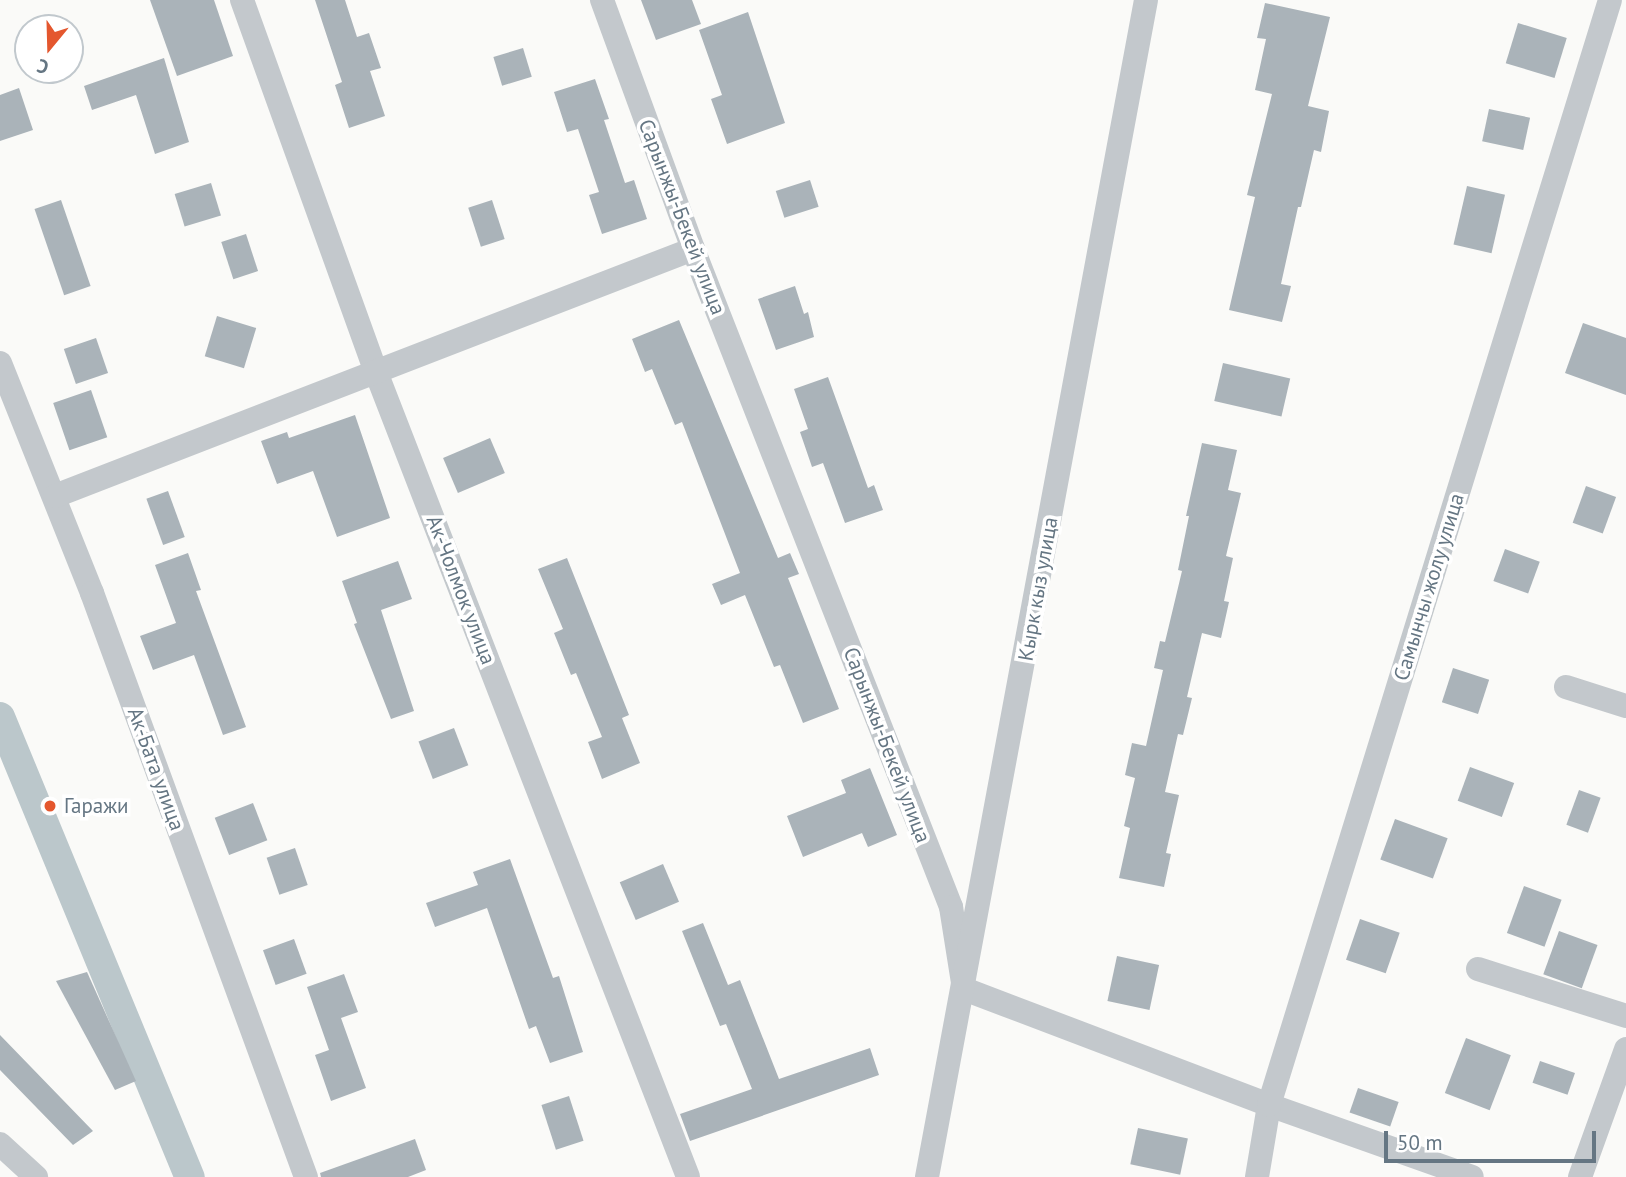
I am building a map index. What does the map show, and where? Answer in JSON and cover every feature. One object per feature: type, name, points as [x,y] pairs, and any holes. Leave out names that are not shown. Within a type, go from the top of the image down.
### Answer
[{"type":"street","name":"Ак-Чолмок улица","points":[[242,0],[376,372],[688,1177]]},
{"type":"street","name":"Сарынжы-Бекей улица","points":[[602,0],[693,249],[951,906],[964,989]]},
{"type":"street","name":"Кырк кыз улица","points":[[927,1177],[1146,0]]},
{"type":"street","name":"Самынчы жолу улица","points":[[1257,1177],[1269,1105],[1610,0]]},
{"type":"street","points":[[55,496],[693,249]]},
{"type":"street","name":"Ак-Бата улица","points":[[0,363],[55,496],[306,1177]]},
{"type":"street","points":[[1566,687],[1626,706]]},
{"type":"street","points":[[1478,970],[1626,1016]]},
{"type":"street","points":[[964,989],[1269,1105],[1472,1177]]},
{"type":"street","points":[[1580,1177],[1626,1049]]},
{"type":"street","points":[[0,1144],[26,1174]]},
{"type":"building","points":[[150,0],[214,0],[233,56],[177,76]]},
{"type":"building","points":[[315,0],[345,0],[357,37],[369,33],[381,68],[370,71],[385,116],[349,128],[335,85],[342,82]]},
{"type":"building","points":[[641,0],[692,0],[701,24],[656,40]]},
{"type":"building","points":[[1265,3],[1330,17],[1308,106],[1329,111],[1321,152],[1314,150],[1301,207],[1298,207],[1281,284],[1291,286],[1282,322],[1229,310],[1255,197],[1247,195],[1272,94],[1255,90],[1266,39],[1257,38]]},
{"type":"building","points":[[748,12],[785,123],[727,144],[711,99],[722,95],[699,30]]},
{"type":"building","points":[[1518,23],[1567,38],[1554,78],[1506,63]]},
{"type":"building","points":[[523,48],[532,77],[502,86],[493,57]]},
{"type":"building","points":[[164,58],[189,142],[155,154],[136,95],[92,110],[84,86]]},
{"type":"building","points":[[595,79],[609,119],[604,120],[625,183],[634,180],[647,219],[602,234],[589,195],[599,192],[578,129],[567,132],[554,92]]},
{"type":"building","points":[[19,88],[33,130],[0,141],[0,95]]},
{"type":"building","points":[[1489,109],[1530,118],[1523,150],[1482,141]]},
{"type":"building","points":[[810,180],[819,207],[784,218],[776,191]]},
{"type":"building","points":[[211,183],[221,216],[185,227],[175,194]]},
{"type":"building","points":[[1467,186],[1505,195],[1492,253],[1454,244]]},
{"type":"building","points":[[61,200],[91,286],[64,295],[35,209]]},
{"type":"building","points":[[492,200],[505,239],[481,247],[468,208]]},
{"type":"building","points":[[246,234],[258,271],[233,279],[221,242]]},
{"type":"building","points":[[795,286],[804,314],[808,312],[814,337],[776,350],[758,299]]},
{"type":"building","points":[[217,316],[256,328],[244,368],[205,356]]},
{"type":"building","points":[[679,320],[778,558],[790,553],[799,574],[788,578],[839,709],[803,723],[780,665],[774,667],[745,595],[721,605],[712,584],[740,573],[682,422],[675,425],[652,369],[645,372],[632,339]]},
{"type":"building","points":[[1583,323],[1626,338],[1626,395],[1565,373]]},
{"type":"building","points":[[96,338],[108,373],[76,384],[64,349]]},
{"type":"building","points":[[1223,363],[1290,379],[1281,417],[1214,401]]},
{"type":"building","points":[[828,377],[868,488],[874,485],[883,510],[845,523],[823,463],[812,467],[800,432],[808,429],[794,389]]},
{"type":"building","points":[[91,390],[107,437],[69,450],[53,403]]},
{"type":"building","points":[[355,415],[390,518],[337,537],[313,471],[277,484],[261,441],[287,432],[289,438]]},
{"type":"building","points":[[490,438],[505,473],[458,493],[443,458]]},
{"type":"building","points":[[1202,443],[1237,450],[1228,490],[1241,493],[1226,556],[1233,558],[1224,601],[1229,602],[1221,638],[1202,633],[1187,697],[1192,698],[1183,735],[1178,734],[1165,792],[1179,795],[1166,853],[1171,854],[1164,887],[1119,878],[1130,828],[1124,826],[1135,778],[1125,775],[1132,743],[1146,746],[1163,670],[1154,668],[1160,641],[1165,642],[1182,571],[1178,570],[1189,516],[1186,516]]},
{"type":"building","points":[[1586,486],[1616,497],[1603,534],[1573,523]]},
{"type":"building","points":[[168,491],[185,537],[163,545],[146,499]]},
{"type":"building","points":[[1505,549],[1540,562],[1528,594],[1493,581]]},
{"type":"building","points":[[188,553],[201,590],[196,591],[246,727],[223,735],[194,655],[153,670],[140,636],[176,623],[155,565]]},
{"type":"building","points":[[567,558],[629,715],[622,718],[640,763],[602,779],[588,742],[602,737],[576,673],[571,675],[554,633],[563,629],[538,569]]},
{"type":"building","points":[[398,561],[412,599],[381,610],[414,711],[391,719],[354,624],[357,623],[342,581]]},
{"type":"building","points":[[1453,668],[1489,680],[1478,714],[1442,702]]},
{"type":"building","points":[[454,728],[468,765],[433,779],[419,742]]},
{"type":"building","points":[[1470,767],[1514,783],[1502,817],[1458,801]]},
{"type":"building","points":[[870,768],[897,835],[868,847],[862,833],[803,857],[787,816],[846,793],[841,780]]},
{"type":"building","points":[[1579,790],[1601,798],[1588,833],[1566,825]]},
{"type":"building","points":[[253,803],[267,840],[229,855],[215,818]]},
{"type":"building","points":[[1395,819],[1448,838],[1433,879],[1380,859]]},
{"type":"building","points":[[295,848],[308,885],[279,895],[267,858]]},
{"type":"building","points":[[510,859],[553,978],[559,976],[583,1052],[550,1063],[536,1026],[529,1029],[487,908],[435,927],[426,903],[478,885],[473,872]]},
{"type":"building","points":[[663,864],[679,902],[636,920],[620,882]]},
{"type":"building","points":[[1524,886],[1562,900],[1544,947],[1507,933]]},
{"type":"building","points":[[1360,919],[1400,933],[1386,973],[1346,960]]},
{"type":"building","points":[[703,923],[728,985],[740,980],[779,1079],[870,1048],[879,1075],[690,1141],[680,1114],[752,1089],[726,1024],[720,1026],[682,931]]},
{"type":"building","points":[[1559,931],[1598,945],[1582,988],[1543,974]]},
{"type":"building","points":[[294,939],[307,974],[276,985],[263,950]]},
{"type":"building","points":[[1117,956],[1159,965],[1149,1010],[1107,1001]]},
{"type":"building","points":[[87,972],[136,1081],[115,1090],[56,981]]},
{"type":"building","points":[[344,974],[358,1012],[341,1018],[366,1088],[331,1101],[315,1055],[329,1050],[307,987]]},
{"type":"building","points":[[0,1035],[93,1131],[73,1145],[0,1070]]},
{"type":"building","points":[[1466,1038],[1511,1055],[1490,1110],[1445,1093]]},
{"type":"building","points":[[1540,1061],[1575,1073],[1567,1095],[1533,1083]]},
{"type":"building","points":[[1358,1088],[1399,1102],[1390,1127],[1350,1113]]},
{"type":"building","points":[[569,1096],[584,1141],[556,1150],[541,1105]]},
{"type":"building","points":[[1138,1128],[1188,1139],[1180,1175],[1130,1164]]},
{"type":"building","points":[[415,1139],[426,1170],[408,1177],[321,1177],[320,1173]]},
{"type":"waterway","points":[[0,717],[190,1177]]},
{"type":"place","name":"Гаражи","points":[[50,806]]}]
